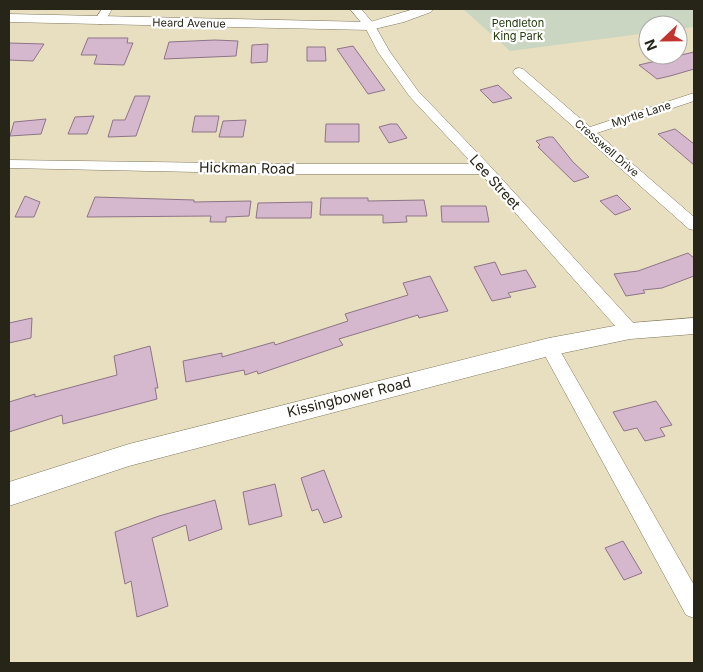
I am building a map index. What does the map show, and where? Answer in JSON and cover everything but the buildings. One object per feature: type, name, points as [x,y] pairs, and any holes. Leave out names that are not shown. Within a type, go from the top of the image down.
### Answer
[{"type":"street","points":[[100,22],[107,9]]},
{"type":"street","points":[[355,9],[370,26]]},
{"type":"street","name":"Heard Avenue","points":[[9,18],[100,22],[370,26],[400,19],[426,9]]},
{"type":"street","name":"Lee Street","points":[[370,26],[384,52],[414,94],[485,169],[630,331]]},
{"type":"street","name":"Cresswell Drive","points":[[519,72],[694,225]]},
{"type":"street","name":"Myrtle Lane","points":[[588,132],[694,97]]},
{"type":"street","name":"Hickman Road","points":[[9,164],[485,169]]},
{"type":"street","name":"Kissingbower Road","points":[[9,494],[129,455],[549,347],[630,331],[694,326]]},
{"type":"street","points":[[549,347],[694,607]]},
{"type":"green space","name":"Pendleton King Park","points":[[463,9],[694,9],[694,27],[688,28],[688,15],[638,15],[638,34],[510,51]]}]
